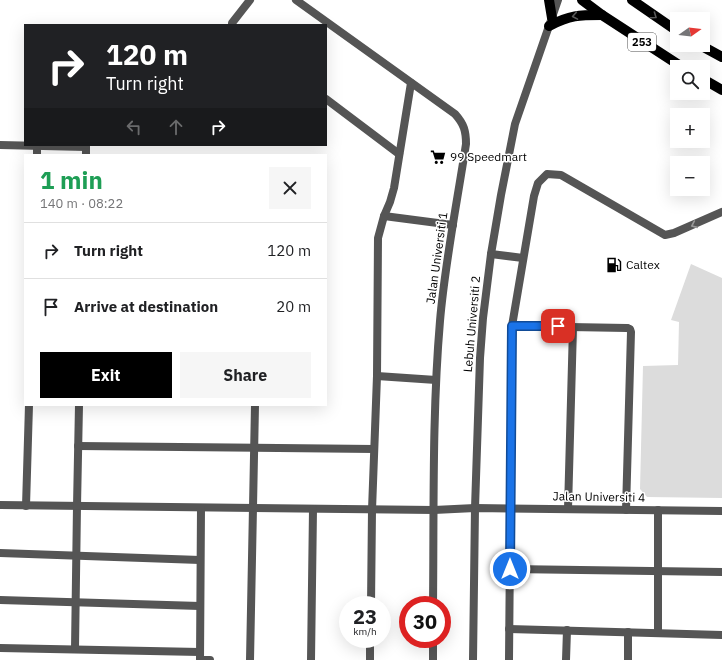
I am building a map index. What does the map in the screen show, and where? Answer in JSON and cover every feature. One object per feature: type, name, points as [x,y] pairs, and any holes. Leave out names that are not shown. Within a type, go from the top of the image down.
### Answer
[{"type":"main road","points":[[549,0],[550,22],[578,15],[602,15]]},
{"type":"main road","name":"253","points":[[582,0],[670,60]]},
{"type":"main road","name":"253","points":[[632,0],[670,26]]},
{"type":"main road","points":[[710,50],[722,57]]},
{"type":"main road","points":[[710,83],[722,90]]},
{"type":"street","points":[[233,24],[250,0]]},
{"type":"street","name":"Jalan Universiti 1","points":[[296,0],[455,114],[463,123],[466,133],[466,144],[440,320],[436,380],[433,596]]},
{"type":"street","name":"Lebuh Universiti 2","points":[[473,660],[475,508],[480,358],[491,254],[515,124],[558,0]]},
{"type":"street","points":[[371,596],[372,510],[377,376],[378,238],[384,216],[390,202],[411,83]]},
{"type":"street","points":[[327,100],[399,154]]},
{"type":"street","points":[[0,145],[24,146]]},
{"type":"street","points":[[37,146],[86,151]]},
{"type":"street","points":[[509,660],[512,326],[534,196],[538,182],[547,174],[561,175],[665,235],[674,233],[722,212]]},
{"type":"street","points":[[384,216],[453,225]]},
{"type":"street","points":[[491,254],[523,258]]},
{"type":"street","points":[[512,326],[627,328],[630,330],[626,510]]},
{"type":"street","points":[[568,509],[573,327]]},
{"type":"street","points":[[377,376],[436,380]]},
{"type":"street","points":[[26,506],[29,406]]},
{"type":"street","points":[[75,649],[79,406]]},
{"type":"street","points":[[250,660],[255,406]]},
{"type":"street","points":[[78,446],[374,449]]},
{"type":"street","name":"Jalan Universiti 4","points":[[0,505],[372,510],[510,508],[722,511]]},
{"type":"street","points":[[200,508],[200,657]]},
{"type":"street","points":[[311,660],[313,509]]},
{"type":"street","points":[[658,510],[658,633]]},
{"type":"street","points":[[0,553],[200,560]]},
{"type":"street","points":[[510,569],[722,572]]},
{"type":"street","points":[[0,600],[200,606]]},
{"type":"street","points":[[509,629],[722,635]]},
{"type":"street","points":[[566,630],[566,660]]},
{"type":"street","points":[[628,632],[628,660]]},
{"type":"street","points":[[0,648],[75,649],[200,657],[210,660]]},
{"type":"street","points":[[370,648],[370,660]]},
{"type":"street","points":[[433,648],[433,660]]},
{"type":"shaded area","points":[[691,264],[722,278],[722,498],[647,497],[640,489],[643,366],[678,365],[679,322],[671,320]]},
{"type":"place","name":"99 Speedmart","points":[[438,157]]},
{"type":"place","name":"Caltex","points":[[614,265]]},
{"type":"route","points":[[510,569],[512,326],[558,326]]}]
